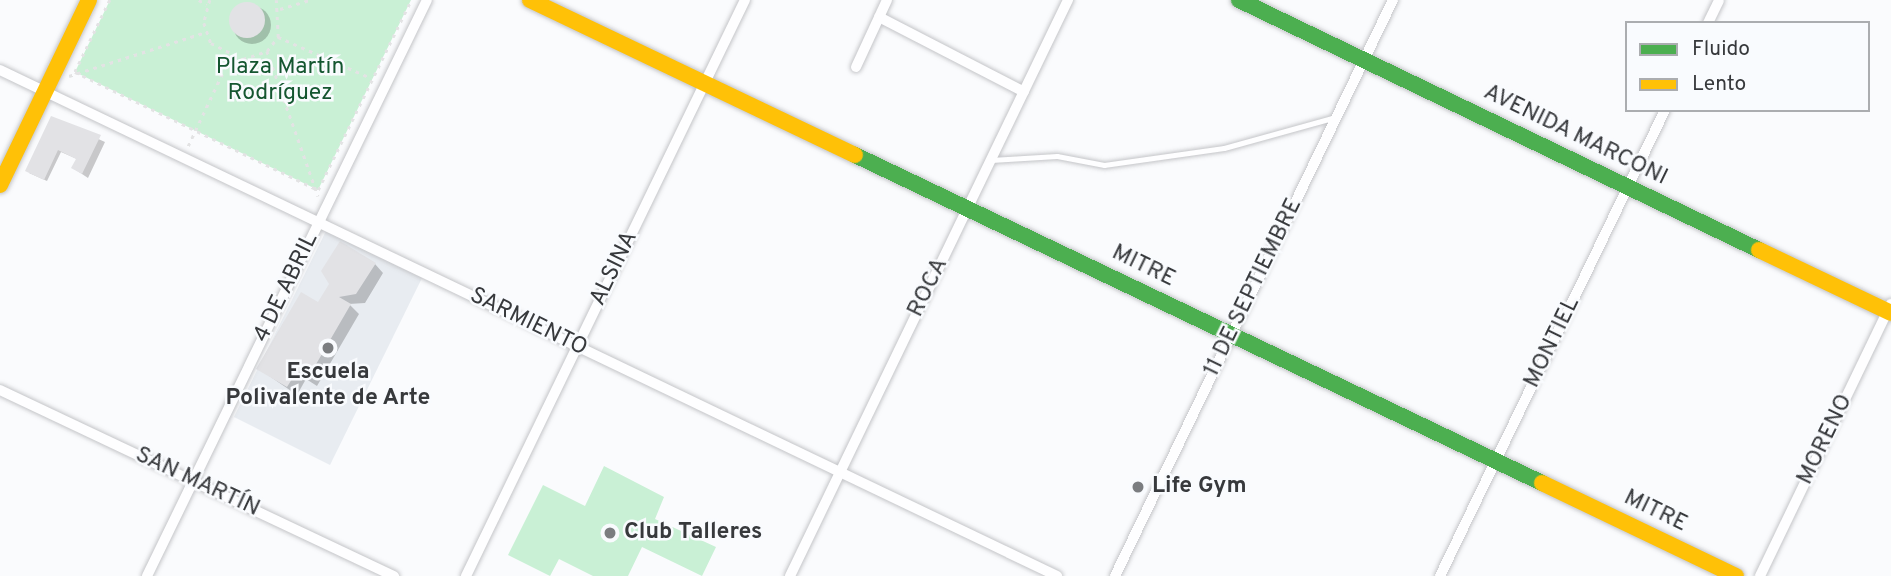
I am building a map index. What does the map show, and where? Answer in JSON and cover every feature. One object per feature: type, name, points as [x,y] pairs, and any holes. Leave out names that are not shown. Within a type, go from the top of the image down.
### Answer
[{"type":"street","points":[[0,185],[89,0]]},
{"type":"street","name":"4 DE ABRIL","points":[[148,576],[427,0]]},
{"type":"street","name":"MITRE","points":[[530,0],[1737,576]]},
{"type":"street","name":"ALSINA","points":[[466,576],[745,0]]},
{"type":"street","points":[[856,67],[887,0]]},
{"type":"street","name":"ROCA","points":[[790,576],[1068,0]]},
{"type":"street","name":"AVENIDA MARCONI","points":[[1239,0],[1628,187],[1890,309]]},
{"type":"street","name":"11 DE SEPTIEMBRE","points":[[1115,576],[1393,0]]},
{"type":"street","points":[[1708,21],[1718,0]]},
{"type":"street","points":[[879,17],[1024,92]]},
{"type":"street","name":"SARMIENTO","points":[[0,71],[1057,576]]},
{"type":"street","name":"MONTIEL","points":[[1440,576],[1664,112]]},
{"type":"street","name":"MORENO","points":[[1760,576],[1890,309]]},
{"type":"street","name":"SAN MARTÍN","points":[[0,390],[394,576]]},
{"type":"lane","points":[[991,160],[1057,156],[1104,165],[1224,148],[1336,117]]},
{"type":"path","points":[[75,72],[110,0]]},
{"type":"path","points":[[198,0],[207,5]]},
{"type":"path","points":[[210,0],[207,5],[206,32],[230,57]]},
{"type":"path","points":[[230,57],[267,51],[278,37],[280,9],[275,0]]},
{"type":"path","points":[[280,9],[309,0]]},
{"type":"path","points":[[318,190],[411,0]]},
{"type":"path","points":[[65,78],[75,72],[206,32]]},
{"type":"path","points":[[278,37],[372,78]]},
{"type":"path","points":[[267,51],[318,190],[320,223]]},
{"type":"path","points":[[182,158],[230,57]]},
{"type":"path","points":[[75,72],[318,190]]},
{"type":"shaded area","name":"Escuela Polivalente de Arte","points":[[326,231],[422,278],[330,465],[234,417]]},
{"type":"green space","name":"Plaza Martín Rodríguez","points":[[110,0],[411,0],[318,190],[75,72]]},
{"type":"green space","points":[[604,466],[664,497],[655,519],[716,547],[702,576],[642,547],[628,576],[593,576],[559,559],[550,576],[508,555],[543,485],[585,506]]},
{"type":"building","points":[[247,2],[259,8],[265,20],[259,32],[247,38],[235,32],[229,20],[235,8]]},
{"type":"building","points":[[51,116],[101,135],[82,174],[71,168],[76,159],[58,150],[44,180],[25,171]]},
{"type":"building","name":"Escuela Polivalente de Arte","points":[[340,241],[376,263],[356,294],[339,297],[351,304],[308,378],[297,371],[287,387],[256,369],[301,292],[318,302],[329,284],[321,271]]},
{"type":"traffic: fast","points":[[1239,0],[1759,250]]},
{"type":"traffic: fast","points":[[855,155],[1542,483]]},
{"type":"traffic: slow","points":[[0,185],[89,0]]},
{"type":"traffic: slow","points":[[530,0],[855,155]]},
{"type":"traffic: slow","points":[[1759,250],[1891,313]]},
{"type":"traffic: slow","points":[[1542,483],[1736,576]]},
{"type":"place","name":"Escuela Polivalente de Arte","points":[[328,348]]},
{"type":"place","name":"Life Gym","points":[[1138,487]]},
{"type":"place","name":"Club Talleres","points":[[610,533]]}]
